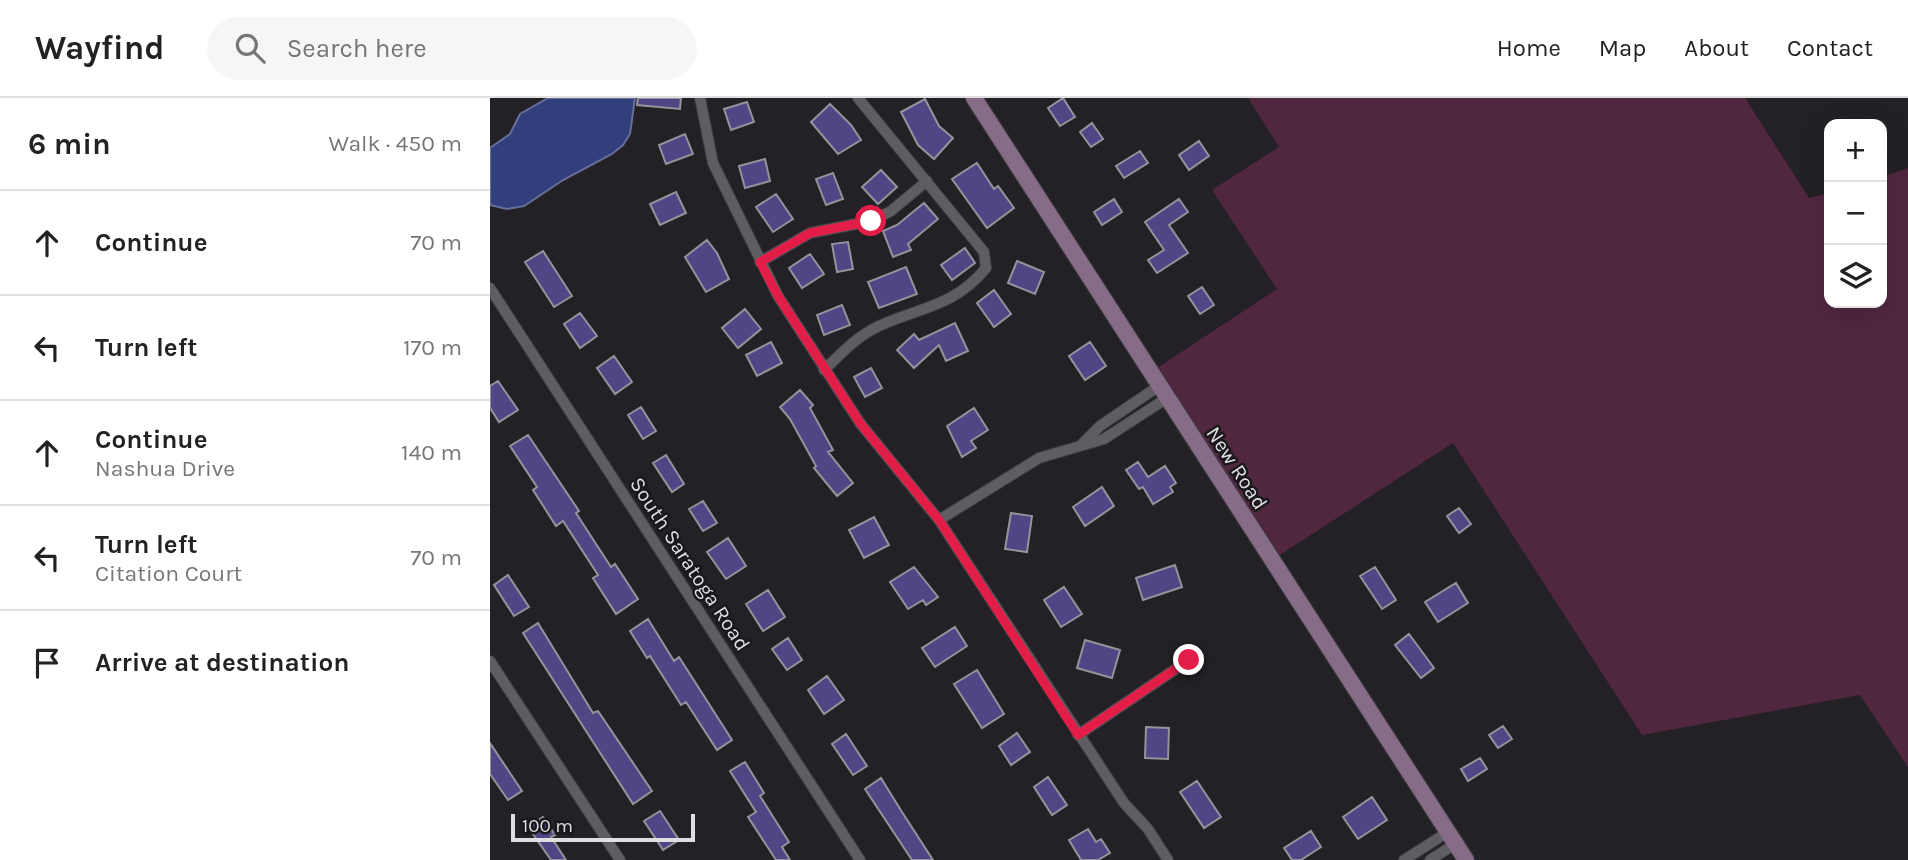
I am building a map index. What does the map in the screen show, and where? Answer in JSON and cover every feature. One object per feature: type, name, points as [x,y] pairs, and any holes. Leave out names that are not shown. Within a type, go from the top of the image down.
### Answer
[{"type":"street","points":[[700,98],[713,163],[760,262],[824,370],[898,474],[919,492],[939,520],[1078,735],[1124,803],[1148,829],[1168,860]]},
{"type":"street","points":[[824,370],[862,336],[880,325],[935,307],[974,282],[986,268],[984,253],[858,98]]},
{"type":"street","name":"New Road","points":[[974,98],[1466,860]]},
{"type":"street","points":[[760,262],[810,233],[871,221],[891,211],[927,181]]},
{"type":"street","name":"South Saratoga Road","points":[[490,288],[860,860]]},
{"type":"street","points":[[939,520],[1039,458],[1083,443],[1100,426],[1163,392]]},
{"type":"street","points":[[1078,735],[1189,660]]},
{"type":"street","points":[[490,661],[620,860]]},
{"type":"street","points":[[1404,860],[1451,838]]},
{"type":"street","points":[[1430,860],[1451,838]]},
{"type":"shaded area","points":[[1248,98],[1745,98],[1809,198],[1824,194],[1824,308],[1887,308],[1887,175],[1908,168],[1908,767],[1860,695],[1642,735],[1453,443],[1272,560],[1151,372],[1277,289],[1212,190],[1279,147]]},
{"type":"water","points":[[548,98],[635,98],[630,134],[623,145],[612,154],[563,180],[524,206],[507,209],[490,205],[490,148],[510,134],[520,114]]},
{"type":"building","points":[[638,98],[681,98],[680,109],[637,105]]},
{"type":"building","points":[[1063,98],[1075,117],[1060,126],[1048,108]]},
{"type":"building","points":[[925,99],[939,126],[953,138],[934,159],[918,145],[901,112]]},
{"type":"building","points":[[747,102],[754,122],[731,130],[724,109]]},
{"type":"building","points":[[830,104],[851,125],[861,140],[838,154],[811,122]]},
{"type":"building","points":[[1092,123],[1103,139],[1091,147],[1080,132]]},
{"type":"building","points":[[685,134],[693,154],[666,164],[659,145]]},
{"type":"building","points":[[1199,141],[1209,156],[1189,170],[1179,155]]},
{"type":"building","points":[[1140,151],[1148,163],[1124,178],[1116,166]]},
{"type":"building","points":[[765,159],[770,181],[745,188],[739,166]]},
{"type":"building","points":[[977,163],[994,189],[998,186],[1014,208],[987,228],[952,179]]},
{"type":"building","points":[[881,170],[897,187],[878,204],[862,187]]},
{"type":"building","points":[[833,173],[843,199],[826,205],[816,179]]},
{"type":"building","points":[[676,192],[686,213],[660,225],[650,204]]},
{"type":"building","points":[[776,194],[793,219],[773,232],[756,207]]},
{"type":"building","points":[[1114,199],[1122,212],[1102,225],[1094,212]]},
{"type":"building","points":[[1179,199],[1188,212],[1169,225],[1188,253],[1157,273],[1148,260],[1164,250],[1145,222]]},
{"type":"building","points":[[924,203],[938,219],[908,244],[911,250],[893,257],[883,231],[897,225]]},
{"type":"building","points":[[707,240],[717,253],[729,279],[706,292],[685,257]]},
{"type":"building","points":[[848,242],[853,269],[837,272],[832,244]]},
{"type":"building","points":[[965,248],[975,263],[952,280],[941,265]]},
{"type":"building","points":[[543,251],[572,296],[554,307],[525,262]]},
{"type":"building","points":[[810,254],[824,274],[802,288],[789,268]]},
{"type":"building","points":[[1017,261],[1044,272],[1035,294],[1008,283]]},
{"type":"building","points":[[906,267],[917,294],[879,308],[868,282]]},
{"type":"building","points":[[1202,287],[1214,305],[1200,314],[1188,296]]},
{"type":"building","points":[[994,290],[1011,314],[994,327],[977,303]]},
{"type":"building","points":[[842,305],[850,325],[824,335],[817,315]]},
{"type":"building","points":[[745,309],[761,329],[738,348],[722,328]]},
{"type":"building","points":[[580,313],[597,336],[580,348],[564,324]]},
{"type":"building","points":[[955,323],[968,351],[946,361],[939,345],[914,368],[897,350],[914,334],[919,340]]},
{"type":"building","points":[[771,342],[782,363],[757,376],[746,355]]},
{"type":"building","points":[[1090,342],[1106,366],[1085,380],[1069,356]]},
{"type":"building","points":[[614,356],[632,382],[615,394],[597,368]]},
{"type":"building","points":[[871,368],[882,388],[865,397],[854,377]]},
{"type":"building","points":[[498,381],[518,410],[499,422],[490,408],[490,386]]},
{"type":"building","points":[[800,390],[813,405],[810,408],[833,450],[828,452],[853,483],[837,496],[814,468],[816,466],[790,419],[780,407]]},
{"type":"building","points":[[641,407],[656,431],[643,439],[628,415]]},
{"type":"building","points":[[974,408],[988,430],[971,441],[976,448],[962,457],[947,426]]},
{"type":"building","points":[[528,435],[579,511],[576,513],[611,567],[615,564],[638,599],[616,614],[593,578],[598,575],[563,521],[556,526],[533,490],[537,487],[510,446]]},
{"type":"building","points":[[666,455],[684,484],[672,492],[653,463]]},
{"type":"building","points":[[1138,462],[1148,477],[1165,466],[1176,483],[1170,487],[1173,492],[1153,504],[1143,487],[1139,489],[1126,470]]},
{"type":"building","points":[[1102,487],[1114,506],[1085,526],[1073,507]]},
{"type":"building","points":[[703,501],[717,523],[703,531],[689,509]]},
{"type":"building","points":[[1459,508],[1471,524],[1459,533],[1447,516]]},
{"type":"building","points":[[1011,513],[1032,516],[1027,552],[1005,549]]},
{"type":"building","points":[[874,517],[889,545],[864,558],[849,530]]},
{"type":"building","points":[[728,538],[746,566],[726,579],[707,552]]},
{"type":"building","points":[[1175,565],[1182,587],[1143,600],[1136,578]]},
{"type":"building","points":[[914,567],[938,597],[926,605],[923,600],[908,609],[890,582]]},
{"type":"building","points":[[1375,567],[1396,600],[1382,609],[1360,576]]},
{"type":"building","points":[[508,575],[529,607],[514,616],[494,585]]},
{"type":"building","points":[[1456,583],[1468,603],[1438,622],[1425,602]]},
{"type":"building","points":[[1064,587],[1082,614],[1061,627],[1044,600]]},
{"type":"building","points":[[768,590],[785,617],[763,631],[746,604]]},
{"type":"building","points":[[648,619],[674,661],[679,657],[732,740],[717,750],[686,702],[681,705],[650,656],[647,658],[630,631]]},
{"type":"building","points":[[538,623],[593,713],[598,711],[652,791],[633,804],[523,633]]},
{"type":"building","points":[[955,627],[967,646],[935,667],[922,648]]},
{"type":"building","points":[[1409,634],[1434,668],[1421,678],[1395,645]]},
{"type":"building","points":[[788,638],[802,660],[787,670],[772,649]]},
{"type":"building","points":[[1085,640],[1120,650],[1112,678],[1077,668]]},
{"type":"building","points":[[977,670],[1004,714],[982,728],[954,684]]},
{"type":"building","points":[[827,676],[844,700],[824,714],[808,690]]},
{"type":"building","points":[[1503,726],[1512,739],[1498,748],[1489,735]]},
{"type":"building","points":[[1146,727],[1169,728],[1168,759],[1145,758]]},
{"type":"building","points":[[1017,733],[1030,752],[1011,765],[999,746]]},
{"type":"building","points":[[846,734],[867,766],[853,775],[832,744]]},
{"type":"building","points":[[490,743],[522,791],[508,800],[490,774]]},
{"type":"building","points":[[1480,758],[1487,769],[1468,781],[1461,769]]},
{"type":"building","points":[[745,762],[764,793],[760,796],[789,842],[782,847],[790,860],[776,860],[748,817],[756,812],[730,771]]},
{"type":"building","points":[[1048,777],[1067,805],[1052,815],[1034,787]]},
{"type":"building","points":[[881,778],[933,860],[912,860],[865,789]]},
{"type":"building","points":[[1197,781],[1221,817],[1204,828],[1180,792]]},
{"type":"building","points":[[1372,797],[1387,820],[1358,839],[1343,817]]},
{"type":"building","points":[[660,811],[679,840],[663,850],[644,821]]},
{"type":"building","points":[[543,817],[555,835],[551,837],[566,860],[551,860],[528,827]]},
{"type":"building","points":[[1088,829],[1096,842],[1101,839],[1110,853],[1098,860],[1081,860],[1069,840]]},
{"type":"building","points":[[1311,831],[1321,847],[1301,860],[1292,860],[1284,848]]},
{"type":"route","points":[[871,221],[823,228],[760,262],[824,370],[898,474],[919,492],[939,520],[1078,735],[1189,660]]}]
